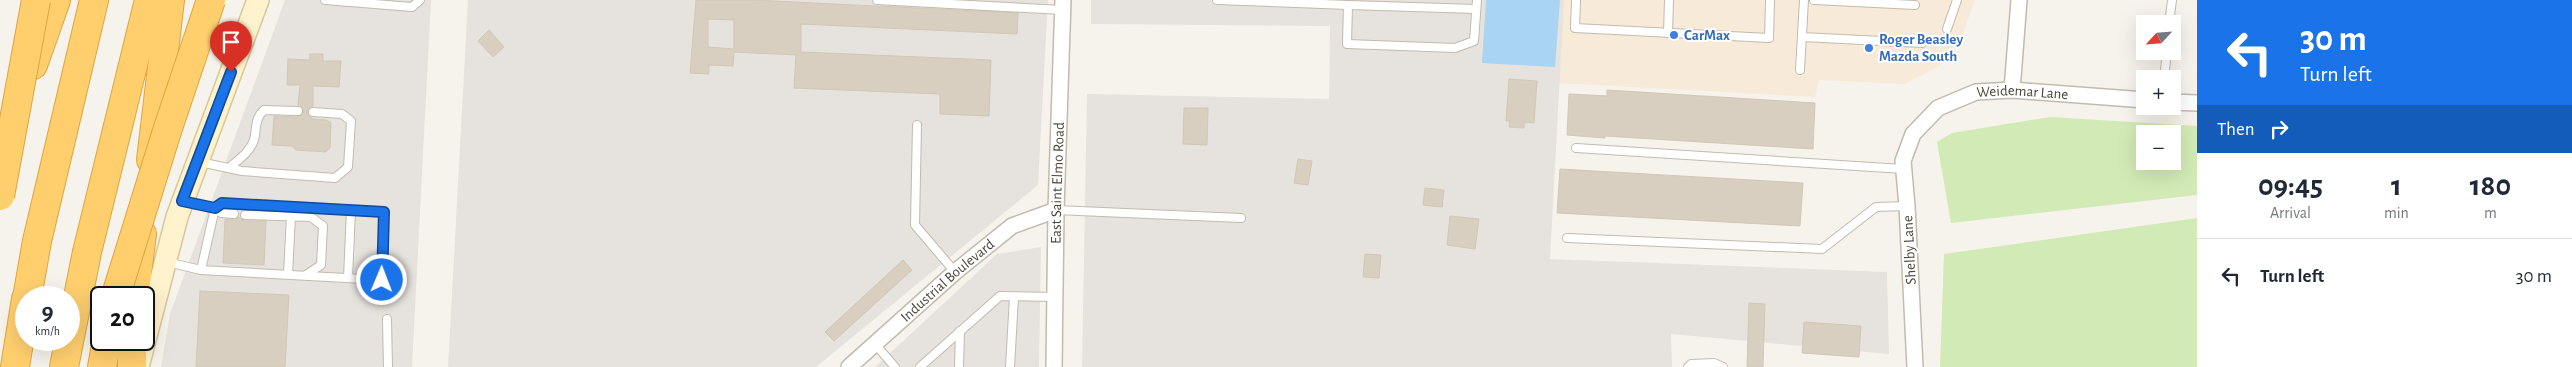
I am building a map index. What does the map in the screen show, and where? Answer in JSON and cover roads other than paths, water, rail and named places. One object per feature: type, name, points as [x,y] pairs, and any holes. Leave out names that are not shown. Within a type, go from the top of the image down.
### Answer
[{"type":"highway","points":[[0,196],[36,0]]},
{"type":"highway","points":[[0,176],[39,45],[56,0]]},
{"type":"highway","points":[[29,286],[94,0]]},
{"type":"highway","points":[[64,367],[88,252],[149,0]]},
{"type":"highway","points":[[135,286],[170,0]]},
{"type":"highway","points":[[119,286],[166,131],[211,0]]},
{"type":"highway","points":[[14,367],[17,351]]},
{"type":"highway","points":[[102,367],[105,351]]},
{"type":"highway","points":[[132,351],[132,367]]},
{"type":"main road","points":[[138,367],[182,201],[258,0]]},
{"type":"street","points":[[2012,90],[2019,0]]},
{"type":"street","name":"East Saint Elmo Road","points":[[1054,367],[1062,5]]},
{"type":"street","name":"Weidemar Lane","points":[[1913,134],[1938,108],[1976,92],[2012,90],[2136,99]]},
{"type":"street","points":[[2181,103],[2197,104]]},
{"type":"street","name":"Shelby Lane","points":[[1913,134],[1902,162],[1907,206],[1915,367]]},
{"type":"street","name":"Industrial Boulevard","points":[[849,367],[955,272],[1012,226],[1056,210]]},
{"type":"lane","points":[[325,0],[412,7],[420,0]]},
{"type":"lane","points":[[877,0],[1062,5]]},
{"type":"lane","points":[[1217,0],[1348,5],[1372,3],[1476,9]]},
{"type":"lane","points":[[1348,5],[1347,44],[1455,48],[1474,41],[1477,0]]},
{"type":"lane","points":[[1576,0],[1575,28],[1769,38],[1770,0]]},
{"type":"lane","points":[[1668,33],[1669,0]]},
{"type":"lane","points":[[1800,70],[1804,0]]},
{"type":"lane","points":[[1814,0],[1915,5]]},
{"type":"lane","points":[[1948,30],[1957,0]]},
{"type":"lane","points":[[2170,15],[2172,0]]},
{"type":"lane","points":[[1802,37],[1922,43]]},
{"type":"lane","points":[[229,168],[246,154],[253,142],[258,116],[264,110],[298,111]]},
{"type":"lane","points":[[198,162],[229,168],[336,178],[348,168],[351,121],[342,114],[313,112]]},
{"type":"lane","points":[[917,125],[914,225],[955,272]]},
{"type":"lane","points":[[1576,148],[1903,169]]},
{"type":"lane","points":[[182,201],[215,208],[221,214],[234,214]]},
{"type":"lane","points":[[165,262],[201,270],[382,280],[384,212],[222,203],[215,208],[201,270]]},
{"type":"lane","points":[[1567,238],[1822,249],[1876,207],[1907,206]]},
{"type":"lane","points":[[348,278],[351,210]]},
{"type":"lane","points":[[1056,210],[1241,218]]},
{"type":"lane","points":[[245,215],[310,217],[323,226],[321,265],[306,275]]},
{"type":"lane","points":[[288,274],[291,216]]},
{"type":"lane","points":[[920,367],[1000,296],[1056,297]]},
{"type":"lane","points":[[1010,367],[1014,296]]},
{"type":"lane","points":[[388,319],[388,367]]},
{"type":"lane","points":[[959,367],[960,332]]},
{"type":"lane","points":[[874,344],[895,367]]},
{"type":"lane","points":[[1688,367],[1691,364],[1714,363],[1723,367]]},
{"type":"water","points":[[1486,0],[1560,0],[1555,67],[1482,63]]},
{"type":"place","name":"CarMax","points":[[1674,35]]},
{"type":"place","name":"Roger Beasley Mazda South","points":[[1869,48]]}]
